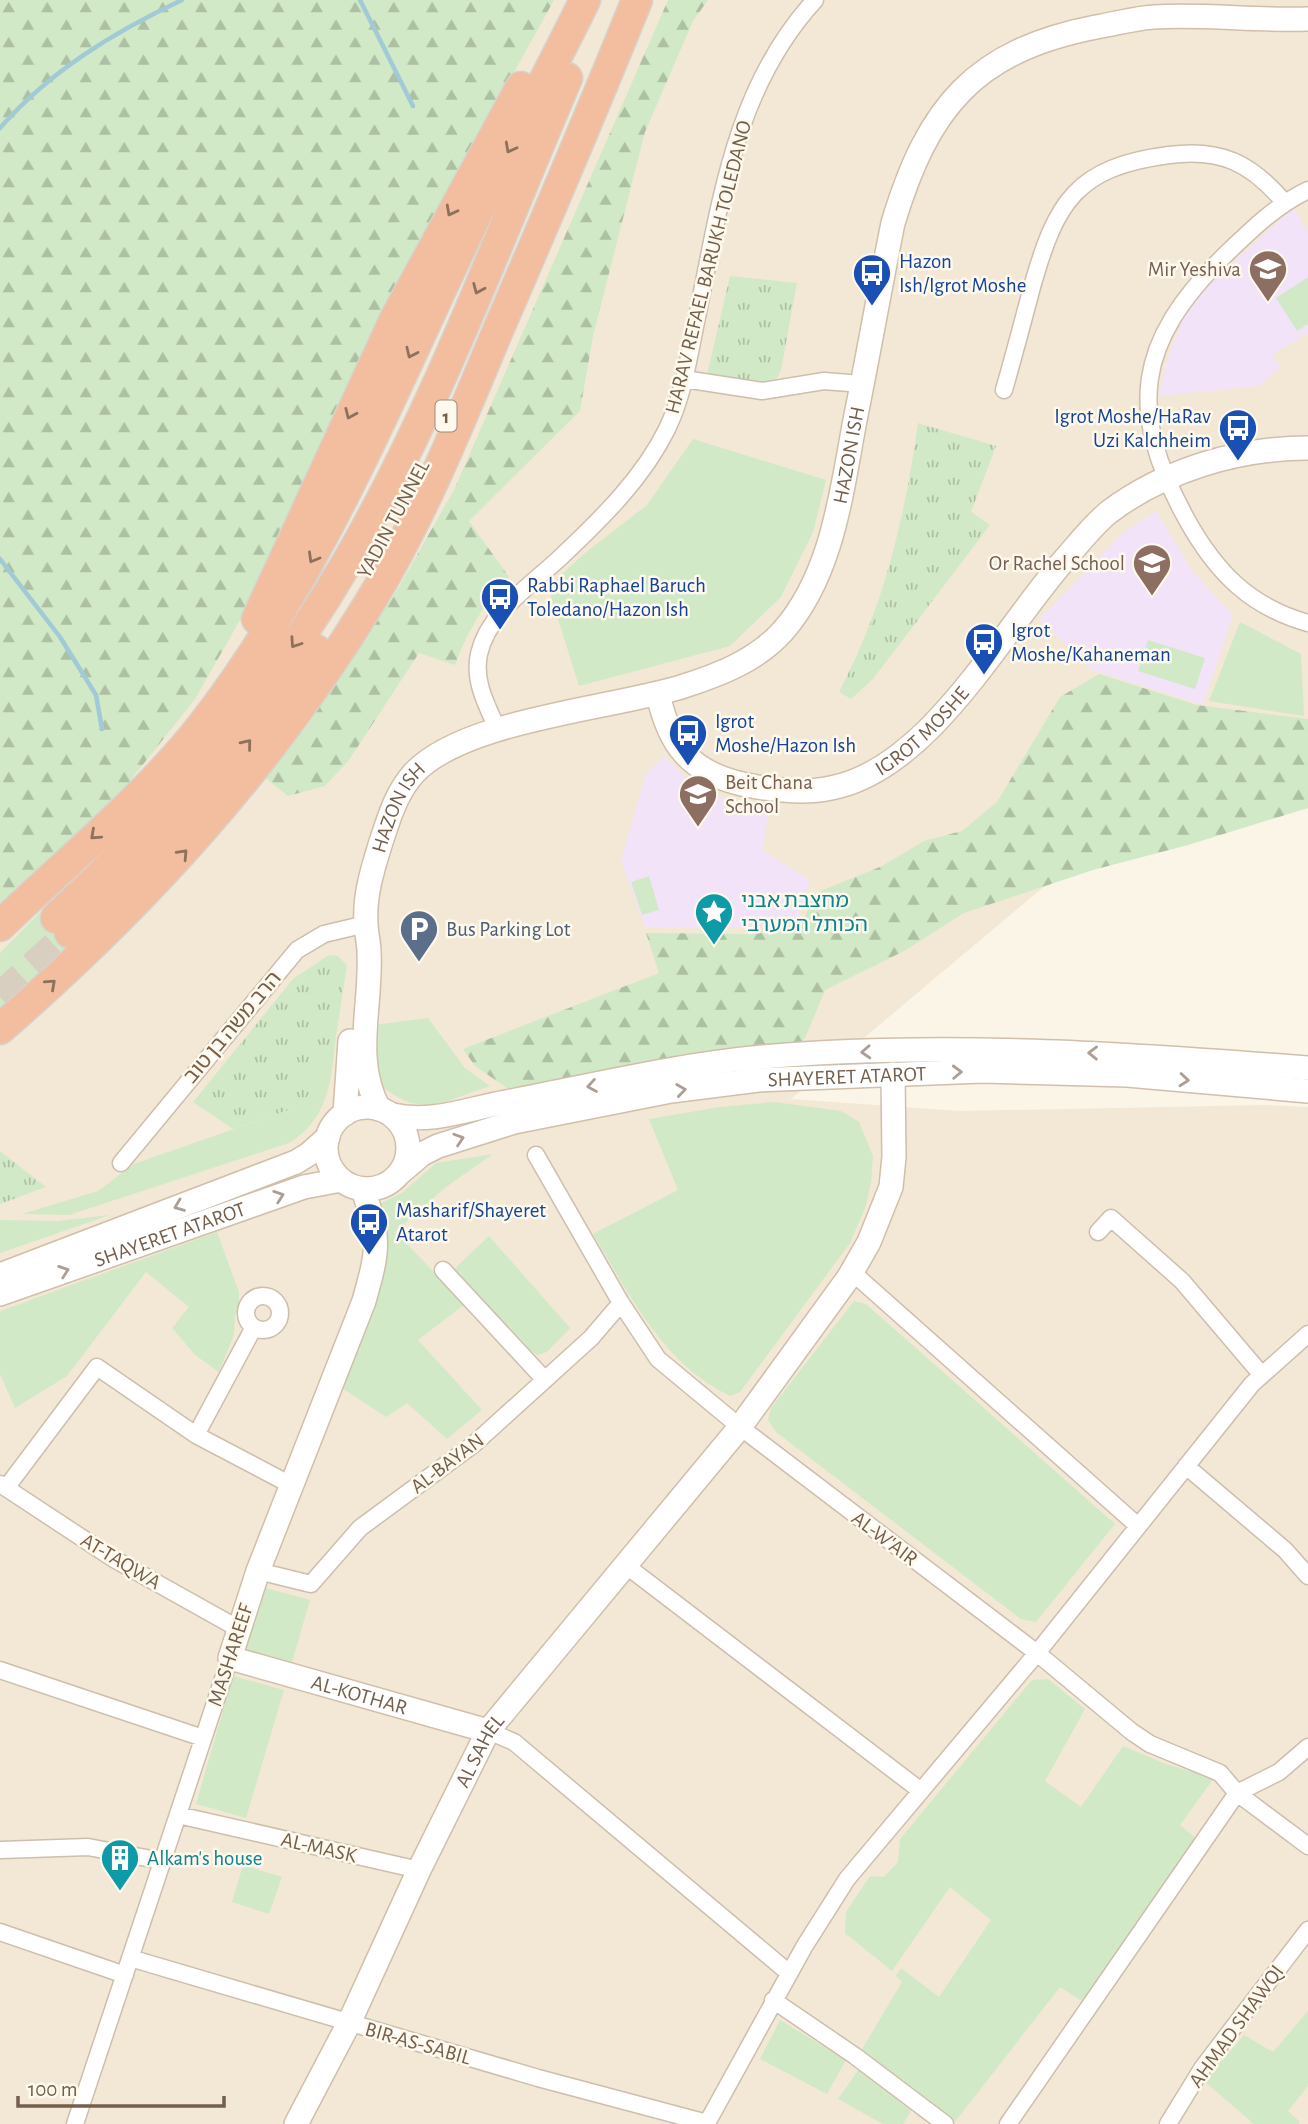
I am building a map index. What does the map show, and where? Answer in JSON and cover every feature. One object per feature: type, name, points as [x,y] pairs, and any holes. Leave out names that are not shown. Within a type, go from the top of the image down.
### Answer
[{"type":"highway","points":[[145,788],[252,631],[395,319],[565,0]]},
{"type":"highway","points":[[0,926],[145,788],[200,728],[278,617],[315,556],[348,492],[464,240],[585,0]]},
{"type":"highway","name":"YADIN TUNNEL","points":[[599,0],[418,427],[348,559],[288,654],[231,731],[63,925],[156,848],[247,744],[329,631],[367,570],[437,436],[626,0]]},
{"type":"highway","points":[[0,1029],[83,955],[209,825],[309,697],[365,610],[411,528],[463,414],[637,0]]},
{"type":"street","name":"HARAV REFAEL BARUKH TOLEDANO","points":[[498,730],[480,688],[477,671],[484,639],[507,608],[583,536],[632,482],[667,430],[684,379],[724,181],[741,124],[771,59],[815,0]]},
{"type":"street","name":"HAZON ISH","points":[[345,1114],[349,1097],[356,957],[366,925],[372,873],[391,813],[403,786],[415,772],[441,752],[498,730],[658,694],[714,676],[751,659],[770,644],[796,615],[814,581],[830,538],[892,223],[913,163],[938,117],[984,69],[1032,44],[1154,8],[1308,19]]},
{"type":"street","points":[[1004,390],[1050,228],[1072,195],[1088,181],[1119,164],[1158,156],[1202,153],[1222,156],[1253,170],[1285,203]]},
{"type":"street","points":[[1308,190],[1254,226],[1199,280],[1166,326],[1153,364],[1148,414],[1151,441],[1166,478],[1204,551],[1233,586],[1271,610],[1308,623]]},
{"type":"street","points":[[684,379],[762,391],[824,381],[862,384]]},
{"type":"street","name":"IGROT MOSHE","points":[[658,694],[663,716],[678,747],[697,767],[711,775],[744,784],[799,790],[830,789],[866,777],[908,748],[945,711],[1045,582],[1090,531],[1134,494],[1166,478],[1248,453],[1308,448]]},
{"type":"street","name":"HAZON ISH","points":[[366,925],[369,961],[363,1059],[369,1088],[385,1112]]},
{"type":"street","name":"הרב משה בן טוב","points":[[121,1163],[297,950],[331,931],[366,925]]},
{"type":"street","name":"SHAYERET ATAROT","points":[[385,1112],[412,1120],[430,1119],[487,1105],[760,1057],[915,1049],[1115,1053],[1308,1068]]},
{"type":"street","name":"SHAYERET ATAROT","points":[[401,1172],[422,1154],[438,1146],[527,1119],[671,1091],[758,1080],[982,1071],[1127,1075],[1304,1093]]},
{"type":"street","name":"AL SAHEL","points":[[296,2124],[349,2023],[419,1870],[488,1731],[740,1427],[852,1272],[883,1212],[891,1187],[894,1157],[893,1074]]},
{"type":"street","points":[[367,1107],[385,1112],[407,1135],[407,1161],[401,1172],[384,1186],[363,1189],[341,1180],[328,1161],[328,1137],[334,1124],[345,1114],[367,1107]]},
{"type":"street","name":"SHAYERET ATAROT","points":[[0,1276],[296,1161],[309,1154],[328,1137]]},
{"type":"street","name":"AL-W'AIR","points":[[536,1155],[621,1303],[658,1359],[740,1427],[1037,1653],[1132,1731],[1150,1744],[1220,1773],[1237,1793],[1308,1846]]},
{"type":"street","name":"SHAYERET ATAROT","points":[[0,1294],[304,1187],[341,1180]]},
{"type":"street","name":"MASHAREEF","points":[[75,2124],[258,1571],[364,1301],[375,1264],[377,1229],[363,1189]]},
{"type":"street","points":[[1098,1232],[1111,1218],[1163,1261],[1261,1374]]},
{"type":"street","points":[[443,1270],[545,1380]]},
{"type":"street","points":[[852,1272],[1138,1526]]},
{"type":"street","name":"AL-BAYAN","points":[[258,1571],[311,1584],[360,1528],[474,1444],[591,1338],[621,1303]]},
{"type":"street","points":[[196,1435],[254,1328]]},
{"type":"street","points":[[707,2123],[773,2000],[847,1879],[1037,1653],[1261,1374],[1308,1334]]},
{"type":"street","points":[[3,1486],[97,1367],[196,1435],[291,1485]]},
{"type":"street","points":[[1186,1466],[1284,1550],[1308,1576]]},
{"type":"street","name":"AT-TAQWA","points":[[3,1486],[114,1559],[239,1629]]},
{"type":"street","points":[[624,1564],[921,1791]]},
{"type":"street","name":"AL-KOTHAR","points":[[230,1658],[488,1731]]},
{"type":"street","points":[[0,1670],[203,1738]]},
{"type":"street","points":[[488,1731],[513,1742],[789,1973]]},
{"type":"street","points":[[1008,2124],[1237,1793],[1279,1772],[1308,1747]]},
{"type":"street","name":"AL-MASK","points":[[178,1815],[419,1870]]},
{"type":"street","points":[[1,1850],[88,1847],[162,1861]]},
{"type":"street","name":"AHMAD SHAWQI","points":[[1173,2121],[1203,2067],[1308,1930]]},
{"type":"street","points":[[0,1932],[125,1975]]},
{"type":"street","name":"BIR-AS-SABIL","points":[[130,1958],[349,2023],[707,2123]]},
{"type":"street","points":[[773,2000],[855,2056],[945,2124]]},
{"type":"shaded area","points":[[0,0],[1308,0],[1308,764],[1157,792],[791,1099],[960,1111],[1265,1105],[1308,1107],[1308,2124],[0,2124]]},
{"type":"shaded area","points":[[1293,208],[1308,232],[1308,333],[1272,355],[1281,367],[1259,386],[1159,396],[1167,360],[1185,314],[1213,281]]},
{"type":"shaded area","points":[[1156,511],[1193,572],[1233,615],[1203,705],[1092,670],[1039,619],[1125,531]]},
{"type":"shaded area","name":"Beit Chana School","points":[[664,756],[684,776],[707,791],[732,801],[769,805],[763,851],[810,880],[796,924],[721,928],[645,927],[621,861],[646,773]]},
{"type":"green space","points":[[0,0],[554,0],[403,273],[322,439],[252,599],[195,699],[122,791],[0,908]]},
{"type":"green space","points":[[668,0],[708,0],[693,21],[645,132],[593,336],[580,411],[469,521],[509,577],[477,618],[455,665],[419,653],[349,760],[325,786],[288,796],[262,775],[307,726],[397,590],[454,490]]},
{"type":"green space","points":[[730,276],[797,283],[781,370],[777,378],[768,382],[707,375]]},
{"type":"green space","points":[[1308,277],[1308,324],[1297,331],[1276,298]]},
{"type":"green space","points":[[918,423],[996,446],[971,512],[990,525],[873,679],[851,699],[839,692],[868,627],[890,561],[906,493]]},
{"type":"green space","points":[[693,439],[826,480],[813,532],[781,597],[730,646],[579,686],[548,587],[585,553],[647,505]]},
{"type":"green space","points":[[1240,622],[1301,654],[1304,716],[1209,701]]},
{"type":"green space","points":[[1148,640],[1205,658],[1195,689],[1138,671]]},
{"type":"green space","points":[[1099,674],[1197,705],[1308,719],[1308,808],[1188,845],[1093,870],[964,913],[904,951],[825,990],[806,1036],[796,1050],[507,1088],[475,1066],[463,1049],[659,973],[646,933],[751,934],[800,929],[813,897],[823,890],[882,866],[924,841],[962,831],[997,802],[1060,697]]},
{"type":"green space","points":[[649,876],[659,910],[642,915],[631,882]]},
{"type":"green space","points":[[45,907],[75,945],[0,1012],[0,953]]},
{"type":"green space","points":[[329,955],[338,956],[347,965],[336,1036],[303,1105],[233,1129],[193,1102],[293,979]]},
{"type":"green space","points":[[428,1018],[465,1068],[490,1086],[446,1102],[421,1105],[395,1096],[380,1085],[374,1025]]},
{"type":"green space","points":[[336,1036],[330,1082],[321,1109],[303,1133],[289,1143],[69,1215],[22,1214],[98,1191],[134,1164],[302,1105]]},
{"type":"green space","points":[[774,1102],[841,1111],[859,1122],[873,1156],[871,1183],[866,1206],[850,1243],[740,1392],[730,1396],[706,1382],[667,1346],[635,1303],[593,1234],[678,1190],[649,1119],[720,1107]]},
{"type":"green space","points":[[0,1151],[46,1187],[0,1204]]},
{"type":"green space","points":[[493,1154],[446,1187],[395,1232],[465,1304],[418,1340],[482,1410],[447,1439],[407,1403],[386,1417],[336,1384],[379,1204],[402,1193],[436,1163]]},
{"type":"green space","points":[[110,1215],[0,1253],[0,1220],[57,1221]]},
{"type":"green space","points":[[217,1232],[239,1292],[234,1335],[219,1372],[195,1355],[172,1328],[189,1307],[146,1272],[67,1376],[15,1408],[0,1374],[0,1311]]},
{"type":"green space","points":[[489,1236],[570,1328],[547,1352],[537,1355],[529,1350],[453,1270]]},
{"type":"green space","points":[[854,1301],[866,1304],[1115,1524],[1036,1622],[1021,1619],[776,1432],[768,1420],[771,1408]]},
{"type":"green space","points":[[262,1587],[310,1600],[292,1662],[245,1649]]},
{"type":"green space","points":[[233,1676],[284,1690],[246,1818],[196,1804]]},
{"type":"green space","points":[[1048,1679],[1085,1709],[1045,1781],[1081,1807],[1123,1746],[1166,1764],[1214,1778],[1180,1825],[1197,1839],[1082,2001],[1060,1987],[954,2123],[861,2051],[902,1982],[896,1976],[901,1968],[939,1997],[991,1920],[950,1887],[892,1971],[845,1933],[846,1912],[870,1876],[884,1877],[898,1862],[900,1839],[1032,1680]]},
{"type":"green space","points":[[243,1865],[282,1877],[269,1914],[232,1902]]},
{"type":"green space","points":[[1308,2011],[1308,2086],[1288,2111],[1299,2124],[1254,2124],[1204,2081],[1244,2035],[1273,2052]]},
{"type":"green space","points":[[780,2020],[846,2060],[827,2094],[760,2059]]},
{"type":"green space","points":[[859,2069],[911,2111],[903,2124],[883,2124],[838,2099]]},
{"type":"waterway","points":[[0,128],[40,88],[84,55],[132,25],[182,0]]},
{"type":"waterway","points":[[360,0],[413,106]]},
{"type":"waterway","points":[[0,559],[60,637],[96,695],[102,729]]},
{"type":"tunnel","points":[[0,997],[70,933]]},
{"type":"place","name":"Mir Yeshiva","points":[[1268,303]]},
{"type":"place","name":"Hazon Ish/Igrot Moshe","points":[[872,307]]},
{"type":"place","name":"Igrot Moshe/HaRav Uzi Kalchheim","points":[[1238,462]]},
{"type":"place","name":"Or Rachel School","points":[[1152,597]]},
{"type":"place","name":"Rabbi Raphael Baruch Toledano/Hazon Ish","points":[[500,631]]},
{"type":"place","name":"Igrot Moshe/Kahaneman","points":[[984,676]]},
{"type":"place","name":"Igrot Moshe/Hazon Ish","points":[[688,767]]},
{"type":"place","name":"Beit Chana School","points":[[698,828]]},
{"type":"place","name":"מחצבת אבני הכותל המערבי","points":[[714,946]]},
{"type":"place","name":"Bus Parking Lot","points":[[419,963]]},
{"type":"place","name":"Masharif/Shayeret Atarot","points":[[369,1256]]},
{"type":"place","name":"Alkam's house","points":[[120,1892]]}]
